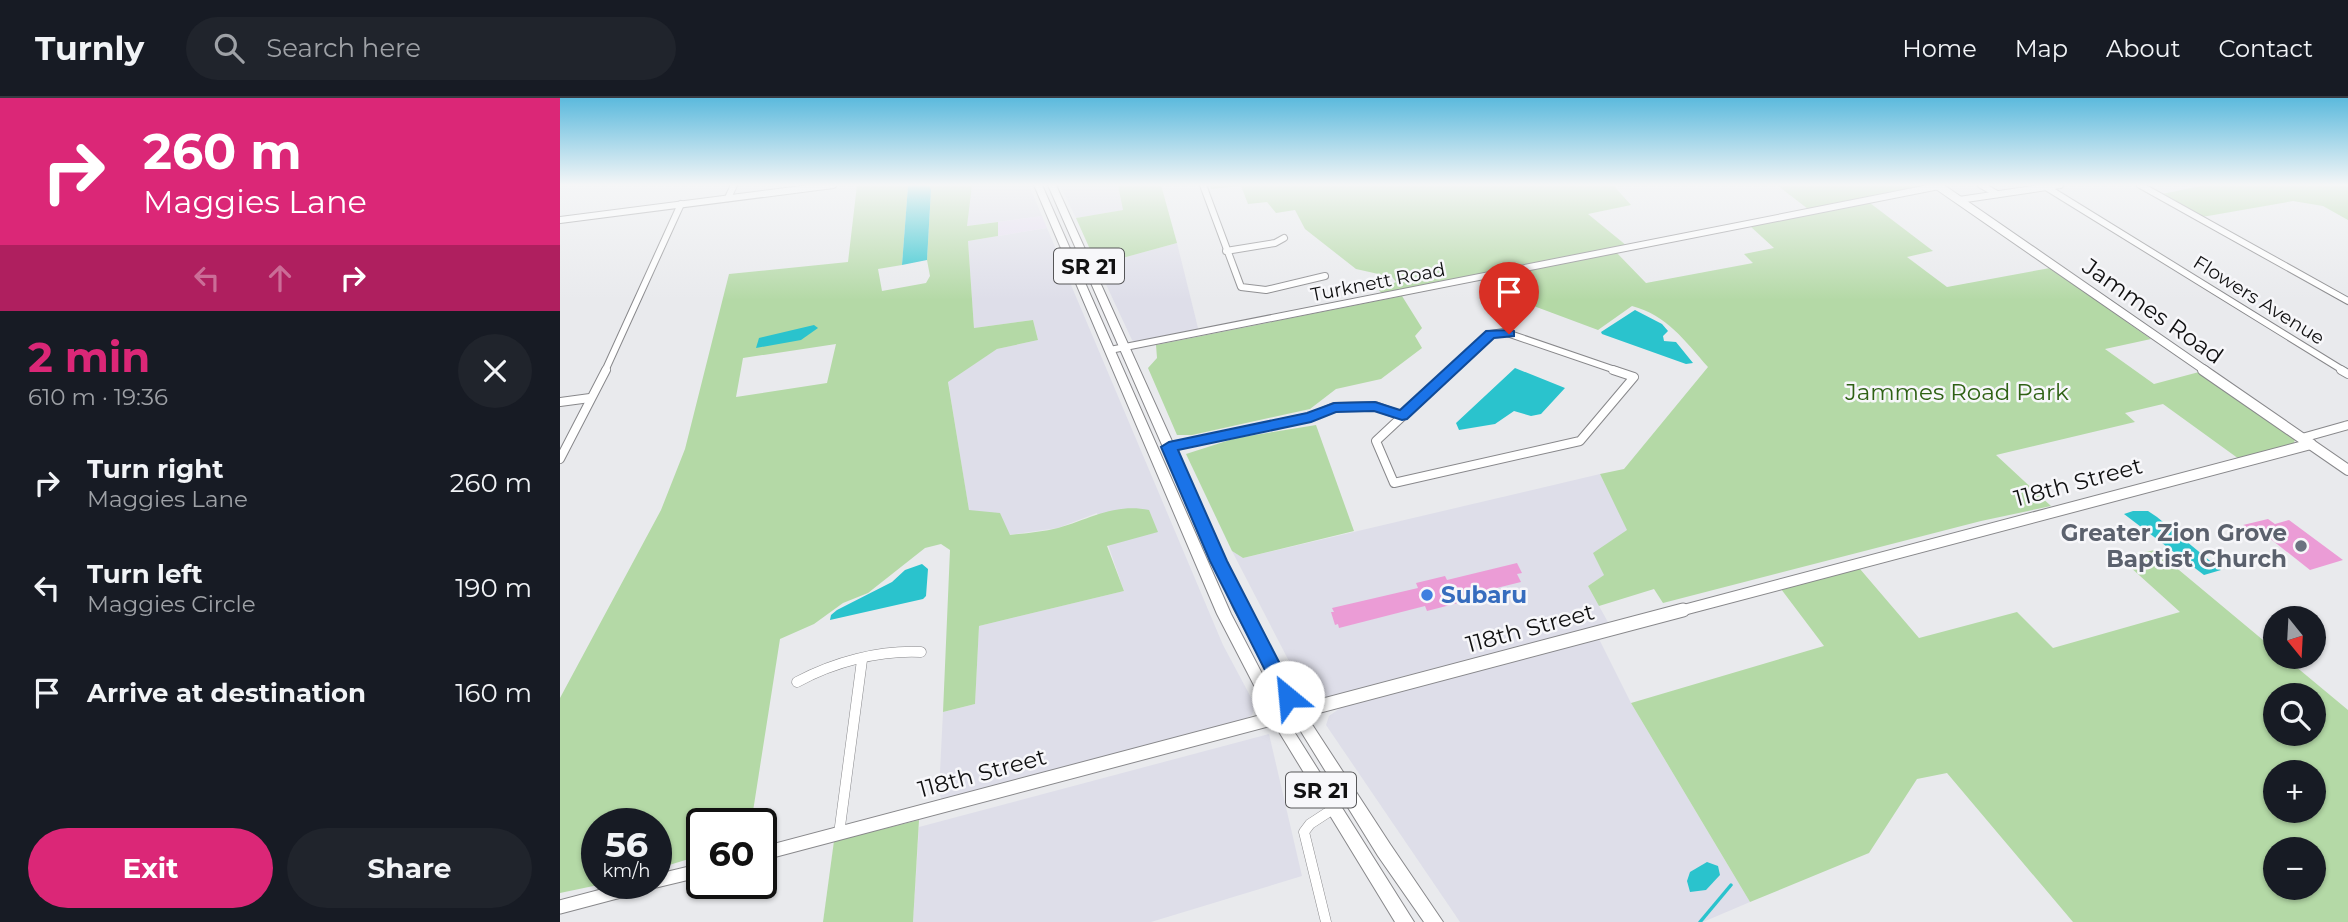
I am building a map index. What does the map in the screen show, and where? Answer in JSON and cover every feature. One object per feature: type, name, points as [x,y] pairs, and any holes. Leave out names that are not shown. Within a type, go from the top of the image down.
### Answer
[{"type":"main road","name":"SR 21","points":[[1054,223],[1234,634],[1278,718],[1405,922]]},
{"type":"main road","name":"SR 21","points":[[1070,223],[1218,561],[1297,713],[1384,850],[1434,922]]},
{"type":"main road","points":[[1077,275],[1092,272]]},
{"type":"main road","points":[[1143,427],[1156,442],[1169,447]]},
{"type":"main road","points":[[1152,448],[1163,453],[1178,469]]},
{"type":"street","points":[[560,459],[617,349],[672,223]]},
{"type":"street","points":[[1217,223],[1237,282],[1248,289],[1266,290],[1325,276]]},
{"type":"street","name":"Turknett Road","points":[[1110,351],[1747,223]]},
{"type":"street","name":"Jammes Road","points":[[1993,223],[2348,470]]},
{"type":"street","name":"Flowers Avenue","points":[[2105,223],[2348,374]]},
{"type":"street","points":[[2210,223],[2348,301]]},
{"type":"street","points":[[1226,251],[1275,243],[1284,238]]},
{"type":"street","points":[[1496,332],[1504,332],[1634,377],[1580,441],[1394,483],[1376,441],[1402,416],[1490,334],[1496,332]]},
{"type":"street","points":[[560,402],[590,398]]},
{"type":"street","points":[[1169,447],[1311,417],[1334,407],[1375,406],[1402,416]]},
{"type":"street","name":"118th Street","points":[[777,850],[2307,441],[2348,425]]},
{"type":"street","points":[[1203,566],[1218,561]]},
{"type":"street","points":[[797,682],[815,671],[904,650],[921,652]]},
{"type":"street","points":[[839,834],[863,660]]},
{"type":"street","points":[[1326,922],[1304,832],[1310,824],[1333,809]]},
{"type":"street","points":[[1366,861],[1384,850]]},
{"type":"street","points":[[560,906],[588,899]]},
{"type":"shaded area","points":[[998,223],[1045,223],[1047,228],[998,236]]},
{"type":"shaded area","points":[[1047,228],[1223,645],[1255,705],[1252,715],[1236,724],[942,801],[939,792],[943,712],[975,704],[979,626],[1124,591],[1097,513],[1058,528],[1009,535],[969,511],[948,381],[997,349],[1038,340],[1033,320],[974,328],[968,241]]},
{"type":"shaded area","points":[[1177,243],[1199,332],[1138,343],[1132,340],[1097,265]]},
{"type":"shaded area","points":[[1600,474],[1629,531],[1604,575],[1588,586],[1609,624],[1316,701],[1307,696],[1232,551],[1243,558]]},
{"type":"shaded area","points":[[1599,639],[1631,703],[1750,902],[1703,922],[1460,922],[1326,725],[1329,716],[1343,706]]},
{"type":"shaded area","points":[[1269,734],[1302,876],[1151,922],[913,922],[919,827]]},
{"type":"green space","points":[[853,223],[905,223],[902,265],[878,269],[882,291],[926,283],[930,276],[927,260],[929,223],[967,223],[967,226],[998,223],[998,236],[968,241],[974,328],[1033,320],[1038,340],[997,349],[948,382],[969,510],[1000,513],[1010,535],[1052,529],[1114,510],[1137,508],[1149,510],[1158,532],[1107,546],[1124,591],[979,626],[975,704],[943,712],[950,550],[941,544],[925,548],[868,593],[843,603],[814,624],[780,639],[754,808],[686,808],[686,860],[672,864],[672,808],[581,808],[581,889],[560,893],[560,698],[661,510],[685,449],[729,274],[848,262]],"holes":[[[836,344],[827,383],[736,397],[743,358]]]},
{"type":"green space","points":[[1078,223],[1172,223],[1177,243],[1097,265]]},
{"type":"green space","points":[[1302,223],[1600,223],[1627,246],[1383,295],[1379,290],[1396,282],[1392,277],[1356,269],[1305,229]]},
{"type":"green space","name":"Jammes Road Park","points":[[1763,223],[1897,223],[1933,251],[1907,257],[1947,287],[2050,268],[2151,339],[2105,349],[2154,384],[2199,372],[2295,439],[2294,443],[2239,459],[2163,404],[2125,413],[2135,422],[1996,455],[2051,506],[1981,521],[1663,603],[1654,589],[1599,606],[1588,586],[1604,575],[1593,553],[1627,530],[1600,474],[1624,469],[1708,367],[1674,330],[1644,310],[1632,306],[1598,330],[1531,305],[1514,309],[1491,278],[1616,252],[1646,283],[1753,263],[1744,254],[1774,248],[1750,226]]},
{"type":"green space","points":[[1402,296],[1422,328],[1415,336],[1422,348],[1381,379],[1336,389],[1310,409],[1192,435],[1177,435],[1148,368],[1157,358],[1156,345]]},
{"type":"green space","points":[[1316,425],[1354,531],[1243,558],[1232,551],[1186,454],[1236,438]]},
{"type":"green space","points":[[2155,550],[2263,640],[2263,669],[2299,669],[2316,683],[2263,683],[2263,746],[2326,746],[2326,692],[2348,710],[2348,922],[2073,922],[1947,773],[1917,779],[1869,853],[1750,902],[1631,703],[1824,646],[1781,589],[1860,569],[1919,638],[2017,612],[2053,648],[2180,612],[2119,557]]},
{"type":"green space","points":[[919,820],[913,922],[823,922],[834,841]]},
{"type":"water","points":[[905,223],[929,223],[927,260],[902,265]]},
{"type":"water","points":[[1635,310],[1662,324],[1668,331],[1663,336],[1664,341],[1676,342],[1693,363],[1686,364],[1602,334],[1601,332]]},
{"type":"water","points":[[814,325],[818,328],[801,340],[756,348],[759,338]]},
{"type":"water","points":[[1515,368],[1565,388],[1541,414],[1531,416],[1514,411],[1495,424],[1459,430],[1456,423]]},
{"type":"water","points":[[2148,511],[2157,517],[2221,570],[2204,575],[2124,514]]},
{"type":"water","points":[[922,564],[928,569],[926,596],[923,599],[830,620],[837,610],[892,582],[905,570]]},
{"type":"water","points":[[1707,862],[1718,866],[1720,875],[1706,890],[1690,892],[1687,881],[1690,872]]},
{"type":"building","name":"Greater Zion Grove Baptist Church","points":[[2268,519],[2275,524],[2289,520],[2343,560],[2310,570],[2258,529],[2250,531],[2243,525]]},
{"type":"building","name":"Subaru","points":[[1517,563],[1522,573],[1517,574],[1521,582],[1456,598],[1458,603],[1427,611],[1425,606],[1339,628],[1338,624],[1335,625],[1331,612],[1334,612],[1332,608],[1418,588],[1416,583],[1445,576],[1447,580]]},
{"type":"waterway","points":[[1700,922],[1731,885]]},
{"type":"place","name":"Greater Zion Grove Baptist Church","points":[[2301,546]]},
{"type":"place","name":"Subaru","points":[[1427,595]]},
{"type":"route","points":[[1288,697],[1218,561],[1169,447],[1311,417],[1334,407],[1375,406],[1402,416],[1490,334],[1509,334]]}]
